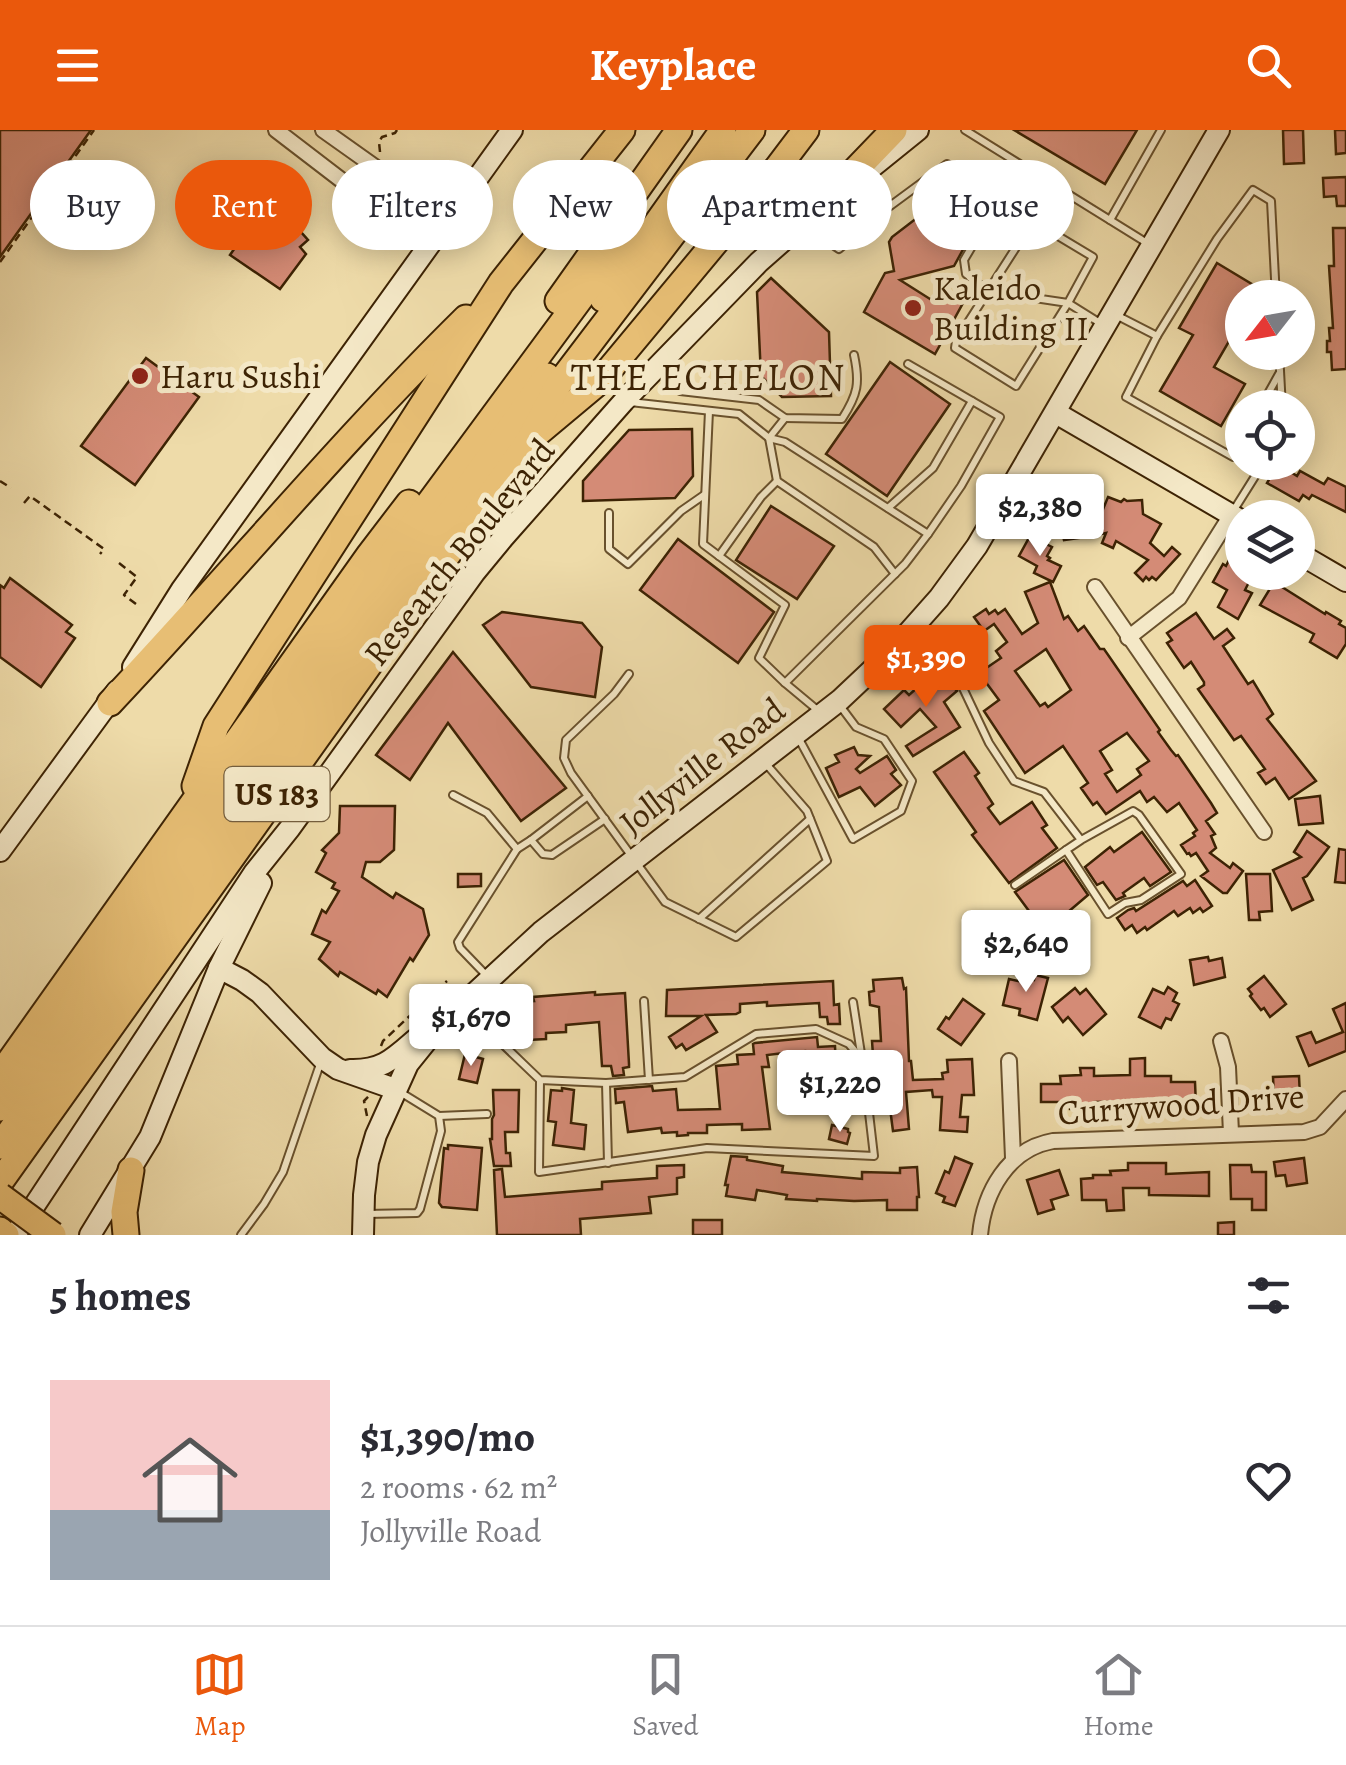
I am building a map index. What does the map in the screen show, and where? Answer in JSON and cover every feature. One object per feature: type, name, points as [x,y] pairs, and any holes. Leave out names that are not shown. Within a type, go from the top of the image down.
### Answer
[{"type":"highway","points":[[185,814],[216,726],[502,283],[622,130]]},
{"type":"highway","name":"US 183","points":[[0,1075],[370,554],[510,369],[679,130]]},
{"type":"highway","name":"US 183","points":[[0,1182],[13,1146],[528,442],[558,385],[752,130]]},
{"type":"highway","points":[[528,442],[600,382],[806,130]]},
{"type":"highway","points":[[865,160],[894,130]]},
{"type":"highway","points":[[0,1108],[372,582],[718,131]]},
{"type":"highway","points":[[0,1204],[16,1177],[13,1146],[718,131]]},
{"type":"highway","points":[[110,703],[383,402],[502,283]]},
{"type":"highway","points":[[126,1235],[124,1212],[132,1170]]},
{"type":"highway","points":[[0,1196],[52,1235]]},
{"type":"highway","points":[[0,1230],[6,1235]]},
{"type":"main road","points":[[490,160],[512,130]]},
{"type":"main road","name":"Research Boulevard","points":[[880,160],[918,130]]},
{"type":"main road","name":"Jollyville Road","points":[[363,1225],[368,1162],[376,1136],[408,1064],[437,1028],[541,932],[830,708],[892,651],[977,546],[1219,130]]},
{"type":"main road","points":[[0,850],[110,703],[182,588],[424,250]]},
{"type":"main road","name":"Research Boulevard","points":[[15,1235],[254,873],[474,572],[624,402],[772,250]]},
{"type":"main road","points":[[1056,412],[1225,511]]},
{"type":"main road","points":[[1315,563],[1346,581]]},
{"type":"main road","name":"Research Boulevard","points":[[90,1235],[150,1137],[219,968],[290,828]]},
{"type":"main road","points":[[219,968],[260,992],[330,1064],[395,1089]]},
{"type":"main road","points":[[330,1064],[367,1070],[382,1066],[425,1032],[437,1028]]},
{"type":"street","points":[[276,130],[332,173]]},
{"type":"street","points":[[323,130],[365,160]]},
{"type":"street","points":[[1128,638],[1180,598],[1225,535]]},
{"type":"street","points":[[1095,588],[1264,832]]},
{"type":"street","points":[[1222,1040],[1228,1067],[1231,1133]]},
{"type":"street","points":[[980,1235],[990,1192],[1013,1158],[1009,1060]]},
{"type":"street","name":"Currywood Drive","points":[[1013,1158],[1035,1144],[1053,1141],[1304,1132],[1320,1127],[1346,1099]]},
{"type":"lane","points":[[964,130],[1152,246]]},
{"type":"lane","points":[[1110,220],[1161,130]]},
{"type":"lane","points":[[1225,452],[1126,396],[1157,336],[1217,239],[1253,190],[1271,201],[1275,280]]},
{"type":"lane","points":[[1015,250],[956,341],[956,348],[1016,386],[1093,257],[1074,246]]},
{"type":"lane","points":[[970,250],[964,260],[966,274],[988,291],[1068,304],[1157,336]]},
{"type":"lane","points":[[656,369],[680,391],[760,400],[785,418],[842,418],[857,393],[854,355]]},
{"type":"lane","points":[[785,683],[895,574],[928,534],[1000,417],[908,364]]},
{"type":"lane","points":[[1270,390],[1280,372]]},
{"type":"lane","points":[[1280,372],[1281,390]]},
{"type":"lane","points":[[888,508],[932,468],[972,401]]},
{"type":"lane","points":[[624,402],[739,414],[769,438],[786,442],[928,534]]},
{"type":"lane","points":[[709,411],[704,544],[785,605],[759,658],[785,683],[856,727],[884,739],[912,782],[901,811],[853,839],[796,734]]},
{"type":"lane","points":[[785,418],[769,438],[777,481],[874,547],[895,574]]},
{"type":"lane","points":[[719,556],[760,497],[777,481]]},
{"type":"lane","points":[[610,513],[610,550],[628,564],[681,511],[704,495]]},
{"type":"lane","points":[[917,622],[962,686],[989,743],[1014,780],[1044,792],[1081,840]]},
{"type":"lane","points":[[629,674],[566,740],[564,758],[665,902],[736,936],[827,861],[807,811],[762,760]]},
{"type":"lane","points":[[453,794],[487,813],[517,850]]},
{"type":"lane","points":[[490,978],[458,942],[517,850],[588,796]]},
{"type":"lane","points":[[1014,885],[1066,850],[1081,840],[1133,811],[1140,815],[1181,874],[1141,900],[1108,914],[1066,850]]},
{"type":"lane","points":[[530,840],[543,854],[552,855],[605,819]]},
{"type":"lane","points":[[699,919],[810,819]]},
{"type":"lane","points":[[644,1000],[649,1080]]},
{"type":"lane","points":[[540,1080],[539,1172],[707,1148],[874,1156],[853,1002]]},
{"type":"lane","points":[[461,1004],[540,1080],[606,1083],[684,1078],[756,1034],[816,1029],[849,1044],[863,1061]]},
{"type":"lane","points":[[241,1235],[283,1172],[330,1064]]},
{"type":"lane","points":[[606,1083],[608,1162]]},
{"type":"lane","points":[[395,1089],[439,1116],[487,1114]]},
{"type":"lane","points":[[363,1225],[419,1211],[441,1131],[439,1116]]},
{"type":"path","points":[[0,262],[94,130]]},
{"type":"path","points":[[378,158],[379,142],[397,130]]},
{"type":"path","points":[[0,481],[10,488]]},
{"type":"path","points":[[24,503],[30,496],[104,549],[100,554]]},
{"type":"path","points":[[118,563],[137,578],[124,595],[136,604]]},
{"type":"path","points":[[380,1049],[383,1041],[447,981]]},
{"type":"building","points":[[0,130],[91,130],[70,160],[30,160],[30,215],[0,257]]},
{"type":"building","points":[[1014,130],[1137,130],[1105,184],[1074,166],[1074,160],[1065,160]]},
{"type":"building","points":[[1283,130],[1303,130],[1304,163],[1284,164]]},
{"type":"building","points":[[1335,130],[1346,130],[1346,153],[1336,154]]},
{"type":"building","points":[[1346,177],[1346,206],[1337,206],[1336,196],[1324,197],[1323,178]]},
{"type":"building","name":"Kaleido Building II","points":[[912,222],[912,250],[963,250],[954,266],[900,280],[930,299],[960,292],[963,303],[935,354],[864,312],[885,273],[894,271],[892,237]]},
{"type":"building","points":[[1333,228],[1346,228],[1346,369],[1332,370],[1327,341],[1329,328],[1333,328],[1329,266],[1334,266]]},
{"type":"building","points":[[233,250],[303,250],[306,254],[280,289],[230,255]]},
{"type":"building","points":[[1217,263],[1245,280],[1225,280],[1225,348],[1214,367],[1245,384],[1242,390],[1225,390],[1225,419],[1221,426],[1160,391],[1193,335],[1179,328]]},
{"type":"building","points":[[771,278],[829,332],[831,396],[782,397],[761,376],[757,292]]},
{"type":"building","points":[[146,358],[199,397],[135,485],[81,446]]},
{"type":"building","points":[[890,362],[950,404],[887,496],[826,454]]},
{"type":"building","points":[[692,429],[693,476],[675,498],[583,501],[583,481],[629,430]]},
{"type":"building","points":[[1328,478],[1346,487],[1346,512],[1312,495],[1297,500],[1267,483],[1315,479],[1324,484]]},
{"type":"building","points":[[1078,492],[1086,537],[1064,540],[1054,496]]},
{"type":"building","points":[[1108,497],[1121,502],[1142,500],[1143,514],[1161,524],[1150,543],[1164,556],[1172,547],[1180,554],[1156,580],[1146,577],[1143,581],[1135,573],[1148,560],[1116,541],[1113,548],[1102,543],[1106,533],[1092,536]]},
{"type":"building","points":[[771,506],[834,546],[797,599],[736,560]]},
{"type":"building","points":[[1030,536],[1052,547],[1048,560],[1061,566],[1053,582],[1034,573],[1037,566],[1019,556]]},
{"type":"building","points":[[678,539],[774,612],[738,663],[640,590]]},
{"type":"building","points":[[1225,565],[1225,589],[1213,582]]},
{"type":"building","points":[[10,578],[72,625],[66,632],[75,638],[41,687],[0,657],[0,585],[4,588]]},
{"type":"building","points":[[1050,582],[1064,619],[1068,616],[1078,631],[1084,626],[1100,649],[1104,649],[1158,732],[1211,803],[1217,813],[1206,821],[1215,834],[1211,836],[1216,848],[1210,853],[1230,868],[1233,863],[1243,871],[1227,893],[1201,876],[1208,871],[1196,853],[1187,854],[1181,845],[1195,836],[1197,830],[1179,803],[1167,812],[1154,797],[1147,802],[1140,791],[1106,814],[1097,802],[1093,805],[1081,788],[1088,783],[1063,746],[1025,773],[984,711],[999,700],[979,673],[1001,658],[996,651],[1007,642],[994,624],[984,631],[974,617],[986,609],[989,614],[995,610],[998,614],[1005,609],[1022,634],[1038,623],[1025,592]],"holes":[[[1046,649],[1071,690],[1048,707],[1045,703],[1040,706],[1015,671]],[[1127,733],[1149,761],[1137,769],[1141,775],[1117,792],[1105,774],[1112,770],[1100,751]]]},
{"type":"building","points":[[1227,590],[1252,593],[1238,619],[1218,607]]},
{"type":"building","points":[[1269,590],[1287,590],[1341,621],[1339,624],[1346,628],[1346,644],[1337,658],[1310,642],[1314,634],[1260,605]]},
{"type":"building","points":[[502,612],[582,623],[602,647],[595,697],[531,687],[483,625]]},
{"type":"building","points":[[1196,613],[1214,639],[1227,629],[1234,638],[1223,646],[1248,684],[1253,681],[1273,714],[1267,719],[1316,781],[1289,799],[1275,778],[1266,784],[1258,773],[1265,769],[1241,736],[1234,740],[1198,689],[1204,682],[1191,662],[1184,668],[1167,643],[1172,640],[1167,633]]},
{"type":"building","points":[[453,652],[566,788],[521,821],[448,723],[410,780],[376,755]]},
{"type":"building","points":[[937,670],[957,691],[944,702],[960,727],[913,756],[906,746],[936,727],[920,709],[901,727],[884,709],[904,690],[909,695]]},
{"type":"building","points":[[854,747],[858,755],[870,756],[856,769],[860,773],[887,756],[896,770],[891,774],[901,785],[875,806],[860,787],[839,797],[826,768],[839,762],[835,755]]},
{"type":"building","points":[[964,752],[979,773],[975,776],[993,804],[988,808],[1000,824],[1032,802],[1047,825],[1042,828],[1057,848],[1009,883],[972,835],[976,832],[934,772]]},
{"type":"building","points":[[1320,796],[1323,823],[1299,825],[1295,799]]},
{"type":"building","points":[[340,806],[395,806],[394,850],[380,862],[366,862],[362,877],[393,898],[396,893],[423,909],[429,935],[387,997],[340,972],[338,976],[319,959],[330,942],[312,934],[322,910],[326,913],[339,891],[332,888],[335,883],[316,872],[326,853],[322,850],[339,833]]},
{"type":"building","points":[[1307,831],[1329,847],[1303,878],[1313,900],[1292,910],[1273,870],[1301,857],[1294,852]]},
{"type":"building","points":[[1142,832],[1171,872],[1150,886],[1144,878],[1116,900],[1103,882],[1097,885],[1085,867],[1110,847],[1114,852]]},
{"type":"building","points":[[1339,849],[1346,850],[1346,883],[1335,882]]},
{"type":"building","points":[[1064,860],[1088,895],[1068,912],[1071,917],[1046,934],[1015,892]]},
{"type":"building","points":[[458,874],[481,874],[481,886],[458,887]]},
{"type":"building","points":[[1246,874],[1270,874],[1272,911],[1259,912],[1260,920],[1249,920]]},
{"type":"building","points":[[1195,880],[1212,906],[1203,912],[1200,908],[1193,913],[1190,908],[1178,916],[1174,911],[1137,933],[1132,925],[1125,930],[1117,918],[1128,910],[1136,911],[1183,881],[1187,886]]},
{"type":"building","points":[[1208,957],[1209,961],[1222,958],[1225,977],[1194,985],[1190,960]]},
{"type":"building","points":[[1035,975],[1048,978],[1037,1020],[1019,1015],[1020,1009],[1003,1005],[1009,979],[1018,981],[1019,976],[1034,980]]},
{"type":"building","points":[[1264,976],[1286,1004],[1270,1017],[1248,989]]},
{"type":"building","points":[[902,978],[913,1080],[943,1079],[942,1073],[948,1072],[947,1060],[972,1059],[974,1095],[962,1095],[960,1117],[968,1117],[967,1132],[940,1130],[942,1097],[933,1097],[932,1090],[906,1092],[909,1129],[893,1131],[883,1055],[873,1055],[872,1041],[881,1041],[879,1007],[870,1005],[869,992],[874,991],[873,980]]},
{"type":"building","points":[[833,981],[840,1024],[828,1024],[827,1017],[820,1017],[819,1003],[740,1004],[736,1014],[706,1015],[717,1032],[686,1050],[682,1044],[676,1048],[669,1037],[701,1016],[666,1016],[667,990]]},
{"type":"building","points":[[1168,987],[1177,993],[1173,1001],[1179,1004],[1171,1020],[1166,1018],[1161,1028],[1139,1017],[1153,989],[1164,994]]},
{"type":"building","points":[[1075,988],[1080,994],[1086,989],[1106,1014],[1083,1035],[1068,1017],[1063,1022],[1052,1007]]},
{"type":"building","points":[[625,993],[629,1067],[623,1068],[624,1075],[613,1076],[611,1066],[602,1066],[599,1022],[566,1025],[566,1032],[546,1033],[546,1039],[528,1040],[526,1022],[521,1022],[520,1002],[534,1001],[533,997]]},
{"type":"building","points":[[963,999],[984,1014],[961,1045],[938,1029]]},
{"type":"building","points":[[1346,1003],[1346,1051],[1309,1066],[1297,1037],[1311,1032],[1316,1043],[1343,1032],[1333,1009]]},
{"type":"building","points":[[817,1037],[818,1047],[835,1046],[836,1070],[853,1068],[854,1083],[842,1084],[836,1114],[804,1107],[815,1074],[806,1074],[805,1051],[767,1055],[769,1067],[762,1067],[770,1129],[742,1130],[742,1124],[707,1125],[707,1133],[677,1136],[677,1132],[662,1133],[661,1128],[628,1132],[624,1102],[616,1103],[615,1089],[652,1086],[653,1091],[676,1089],[678,1110],[720,1109],[716,1066],[738,1064],[737,1055],[754,1054],[755,1043]]},
{"type":"building","points":[[465,1054],[483,1059],[477,1083],[459,1079]]},
{"type":"building","points":[[1145,1058],[1145,1076],[1171,1076],[1171,1082],[1195,1082],[1196,1106],[1161,1106],[1161,1101],[1095,1102],[1086,1104],[1086,1108],[1070,1109],[1070,1105],[1061,1102],[1041,1102],[1041,1084],[1061,1084],[1060,1076],[1081,1075],[1080,1068],[1094,1068],[1094,1076],[1130,1075],[1130,1059]]},
{"type":"building","points":[[1299,1076],[1300,1097],[1274,1098],[1273,1077]]},
{"type":"building","points":[[493,1090],[519,1090],[518,1132],[505,1132],[511,1166],[494,1166],[490,1139]]},
{"type":"building","points":[[551,1090],[574,1090],[571,1123],[586,1125],[584,1149],[553,1145],[556,1122],[548,1121]]},
{"type":"building","points":[[832,1125],[848,1129],[847,1144],[829,1139]]},
{"type":"building","points":[[448,1145],[482,1148],[477,1210],[442,1207],[439,1203],[444,1148],[448,1149]]},
{"type":"building","points":[[731,1156],[783,1166],[782,1172],[862,1179],[862,1172],[900,1173],[900,1168],[917,1167],[917,1210],[887,1210],[887,1200],[786,1199],[787,1195],[757,1190],[755,1200],[726,1196]]},
{"type":"building","points":[[955,1157],[972,1164],[955,1206],[943,1202],[945,1197],[936,1193]]},
{"type":"building","points":[[1304,1158],[1307,1183],[1287,1186],[1285,1175],[1276,1176],[1274,1162]]},
{"type":"building","points":[[1128,1163],[1166,1163],[1166,1174],[1209,1172],[1209,1196],[1149,1195],[1149,1188],[1123,1188],[1124,1210],[1107,1211],[1106,1200],[1082,1200],[1081,1179],[1128,1170]]},
{"type":"building","points":[[684,1165],[684,1177],[677,1178],[677,1194],[649,1197],[651,1213],[580,1219],[581,1235],[497,1235],[494,1170],[502,1169],[505,1197],[602,1189],[602,1182],[657,1178],[657,1166]]},
{"type":"building","points":[[1230,1165],[1251,1165],[1252,1172],[1266,1172],[1266,1210],[1252,1210],[1252,1199],[1231,1199]]},
{"type":"building","points":[[1059,1170],[1068,1195],[1051,1200],[1054,1209],[1038,1214],[1027,1180]]},
{"type":"building","points":[[693,1220],[722,1220],[722,1235],[693,1235]]},
{"type":"building","points":[[1234,1222],[1234,1235],[1218,1235],[1218,1223]]},
{"type":"place","name":"Kaleido Building II","points":[[913,308]]},
{"type":"place","name":"Haru Sushi","points":[[140,376]]},
{"type":"district","name":"THE ECHELON","points":[[709,377]]}]
